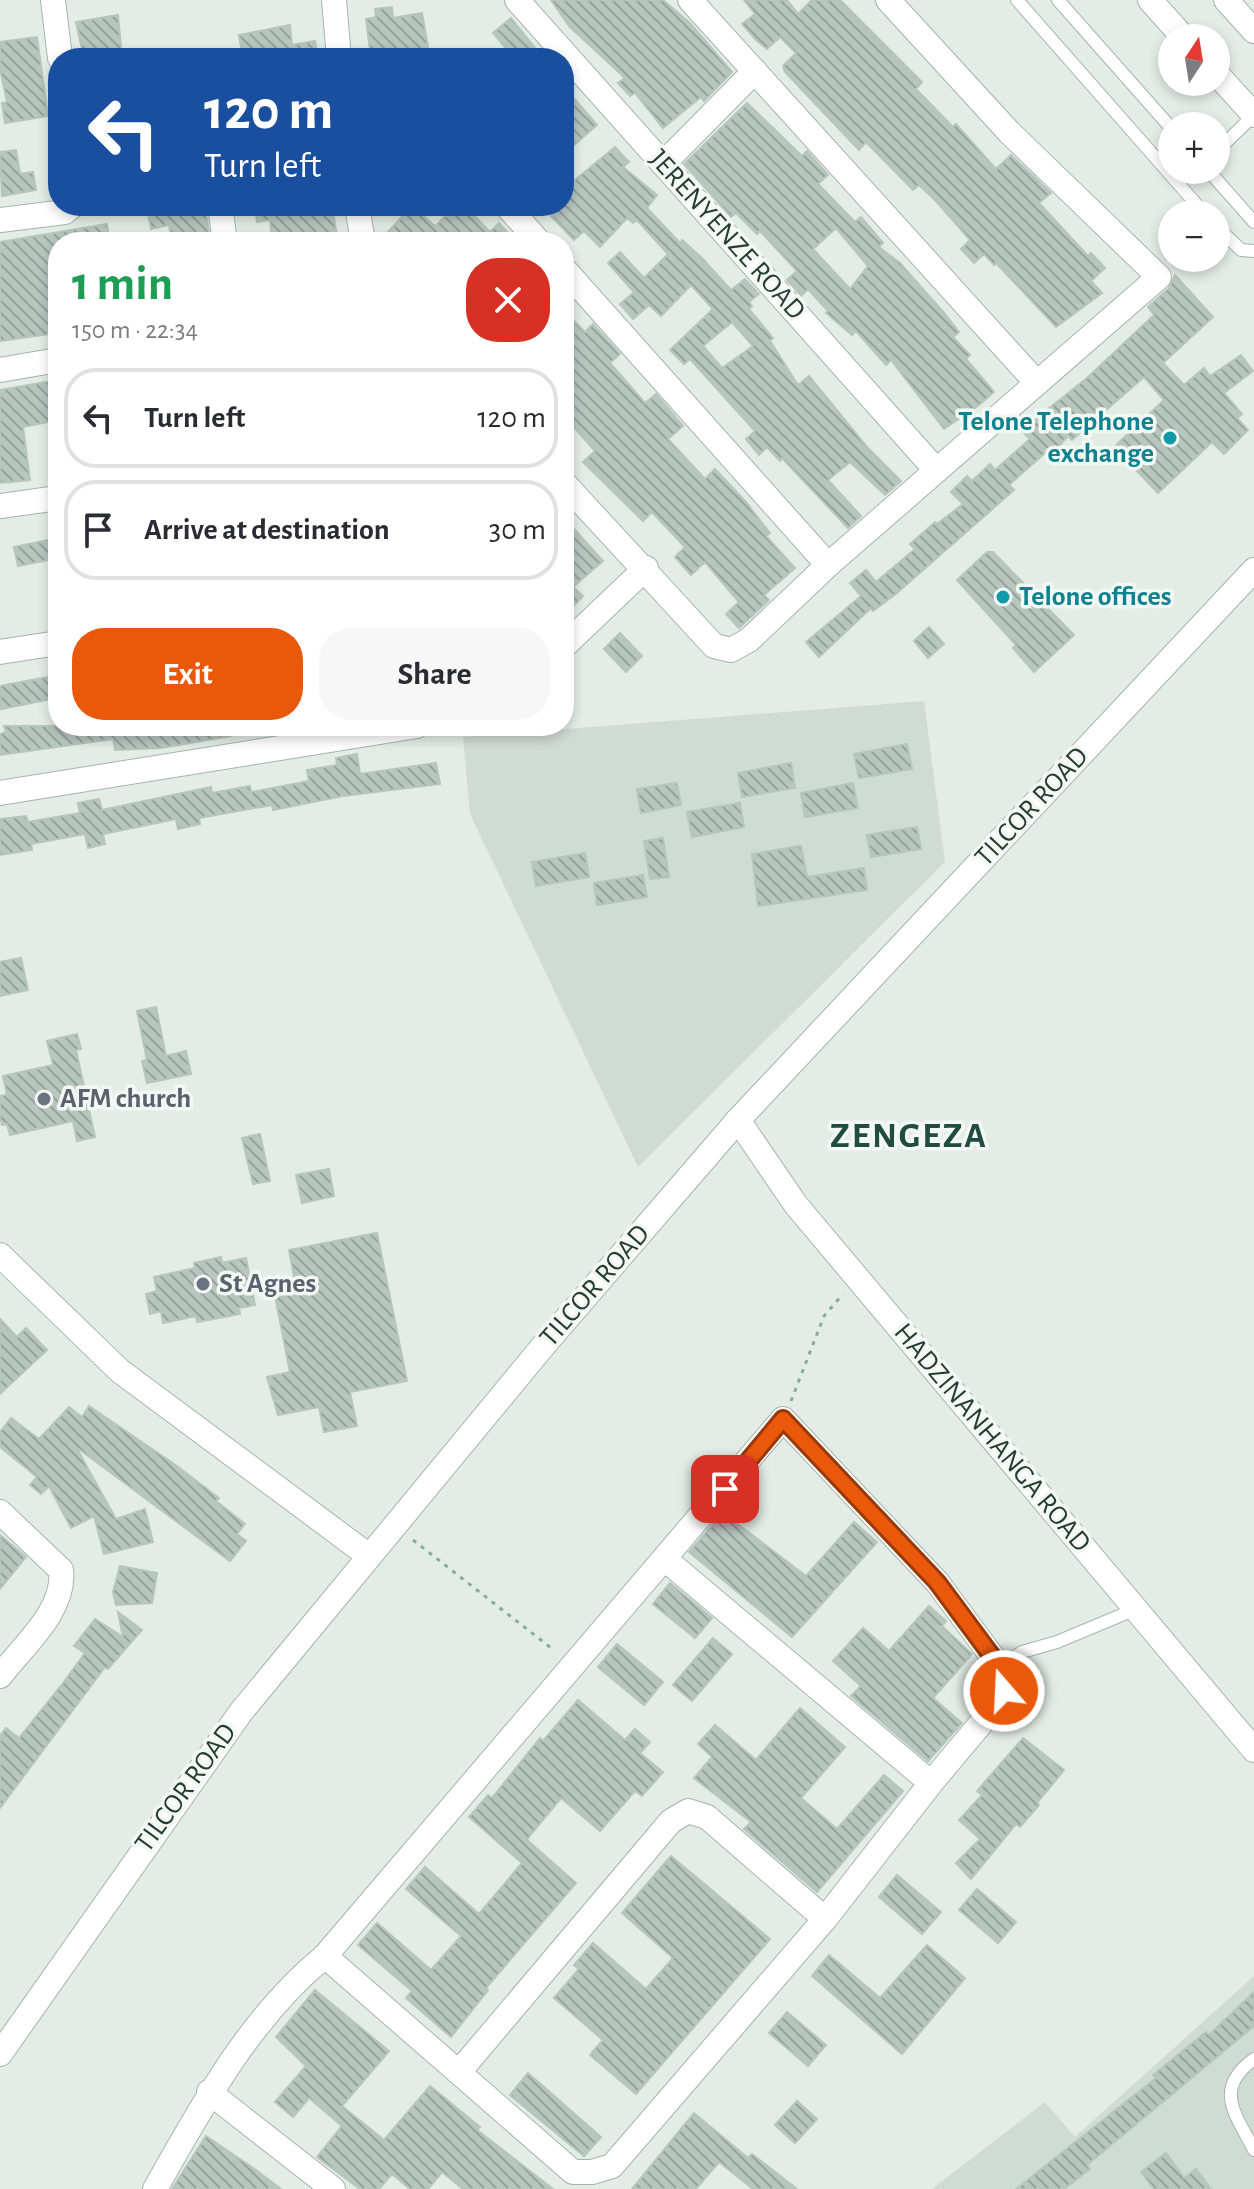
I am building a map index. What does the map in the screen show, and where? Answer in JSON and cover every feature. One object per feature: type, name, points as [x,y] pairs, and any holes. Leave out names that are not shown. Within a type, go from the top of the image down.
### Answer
[{"type":"street","points":[[53,0],[59,48]]},
{"type":"street","points":[[334,0],[338,48]]},
{"type":"street","name":"JERENYENZE ROAD","points":[[517,0],[560,48]]},
{"type":"street","points":[[690,0],[1037,383]]},
{"type":"street","points":[[574,493],[646,568],[714,646],[731,650],[749,640],[828,565],[1159,277],[1009,132],[888,0]]},
{"type":"street","points":[[1150,0],[1171,24]]},
{"type":"street","points":[[1226,0],[1254,31]]},
{"type":"street","name":"JERENYENZE ROAD","points":[[574,64],[936,470]]},
{"type":"street","points":[[663,164],[755,71]]},
{"type":"street","points":[[1230,88],[1254,115]]},
{"type":"street","points":[[0,220],[48,214]]},
{"type":"street","points":[[516,216],[530,232]]},
{"type":"street","points":[[574,280],[828,565]]},
{"type":"street","points":[[0,370],[48,362]]},
{"type":"street","points":[[0,506],[48,499]]},
{"type":"street","points":[[574,636],[646,568]]},
{"type":"street","name":"TILCOR ROAD","points":[[0,2054],[241,1712],[394,1525],[738,1120],[1254,570]]},
{"type":"street","points":[[0,652],[48,645]]},
{"type":"street","points":[[0,793],[355,736]]},
{"type":"street","name":"HADZINANHANGA ROAD","points":[[738,1120],[796,1205],[1254,1750]]},
{"type":"street","points":[[0,1255],[120,1371],[369,1556]]},
{"type":"street","points":[[155,2189],[209,2092],[292,1984],[325,1956],[666,1560],[783,1419],[937,1582],[1000,1667],[1004,1691],[998,1703],[825,1919],[612,2166],[592,2172],[573,2172],[325,1956]]},
{"type":"street","points":[[0,1512],[61,1570],[63,1585],[55,1605],[0,1676]]},
{"type":"street","points":[[666,1560],[931,1783]]},
{"type":"street","points":[[459,2072],[671,1821],[688,1811],[707,1817],[825,1919]]},
{"type":"street","points":[[209,2092],[333,2189]]},
{"type":"lane","points":[[1017,0],[1193,200]]},
{"type":"lane","points":[[1058,0],[1158,113]]},
{"type":"lane","points":[[1230,138],[1254,115]]},
{"type":"lane","points":[[1220,184],[1254,222]]},
{"type":"lane","points":[[1230,239],[1241,250],[1254,251]]},
{"type":"lane","points":[[1000,1667],[1022,1652],[1057,1642],[1136,1609]]},
{"type":"lane","points":[[1254,2059],[1238,2071],[1229,2088],[1233,2108],[1254,2150]]},
{"type":"path","points":[[783,1419],[824,1316],[857,1277]]},
{"type":"path","points":[[394,1525],[575,1666]]},
{"type":"shaded area","points":[[924,701],[945,862],[638,1167],[470,814],[463,737],[574,736],[574,728]]},
{"type":"shaded area","points":[[1254,1976],[1254,2189],[932,2189],[1045,2102],[1075,2137]]},
{"type":"building","points":[[551,0],[663,0],[690,23],[732,72],[704,101],[701,97],[663,128],[635,93],[630,96],[618,83],[625,78],[569,26]]},
{"type":"building","points":[[744,0],[787,0],[798,14],[812,0],[840,0],[922,82],[916,89],[953,127],[956,124],[996,169],[1011,155],[1051,193],[1039,203],[1088,256],[1091,253],[1105,268],[1091,281],[1102,293],[1056,327],[996,263],[994,265],[984,254],[974,263],[961,249],[970,240],[936,201],[919,185],[913,190],[866,142],[859,150],[785,72],[783,66],[796,53],[780,37],[767,49],[742,24],[755,14]]},
{"type":"building","points":[[392,7],[393,18],[422,13],[428,48],[370,48],[366,19],[376,17],[375,9]]},
{"type":"building","points":[[118,15],[121,48],[82,48],[76,22]]},
{"type":"building","points":[[511,18],[535,48],[506,48],[493,33]]},
{"type":"building","points":[[290,25],[292,45],[315,41],[316,48],[241,48],[239,35]]},
{"type":"building","points":[[37,37],[48,116],[5,123],[2,103],[7,102],[0,69],[0,42]]},
{"type":"building","points":[[574,99],[597,125],[574,145]]},
{"type":"building","points":[[747,103],[802,156],[807,151],[828,175],[818,184],[855,222],[861,217],[883,243],[879,247],[900,263],[945,314],[959,332],[953,337],[970,355],[966,359],[994,392],[944,429],[891,360],[886,365],[856,331],[852,335],[826,313],[828,311],[808,289],[801,296],[787,280],[797,271],[760,231],[757,234],[736,213],[731,217],[684,164]],"holes":[[[836,228],[868,266],[850,289],[813,249]]]},
{"type":"building","points":[[615,147],[629,162],[623,167],[657,195],[647,208],[680,243],[682,240],[701,257],[731,290],[745,279],[759,294],[749,302],[752,306],[749,309],[773,338],[770,341],[798,385],[809,376],[867,447],[901,481],[885,495],[850,462],[828,480],[861,516],[848,528],[782,458],[780,461],[767,447],[759,455],[746,439],[755,431],[690,359],[684,364],[670,350],[713,309],[691,285],[661,316],[649,305],[633,319],[620,304],[634,292],[608,263],[620,252],[644,278],[668,254],[637,220],[633,223],[627,218],[600,247],[584,231],[574,240],[574,232],[566,232],[551,216],[574,216],[574,181]],"holes":[[[732,322],[753,346],[722,368],[703,346]]]},
{"type":"building","points":[[16,150],[20,174],[33,172],[36,190],[2,196],[0,152]]},
{"type":"building","points":[[148,216],[206,216],[209,232],[170,232],[169,225],[151,229]]},
{"type":"building","points":[[256,216],[334,216],[336,232],[271,232],[270,220],[257,222]]},
{"type":"building","points":[[403,216],[424,216],[435,226],[446,216],[475,216],[490,232],[388,232]]},
{"type":"building","points":[[499,223],[507,232],[490,232]]},
{"type":"building","points":[[107,224],[108,232],[59,232]]},
{"type":"building","points":[[48,234],[48,334],[0,341],[0,242]]},
{"type":"building","points":[[1175,275],[1213,317],[1163,363],[1184,385],[1204,368],[1210,376],[1241,355],[1253,371],[1224,393],[1242,414],[1237,418],[1248,430],[1224,454],[1212,442],[1158,493],[1114,447],[1164,400],[1144,377],[1072,440],[1068,436],[1049,457],[1045,453],[1009,485],[1014,490],[897,593],[873,611],[871,608],[819,657],[806,642],[861,596],[850,583],[866,570],[876,582],[915,549],[910,544],[935,522],[937,524],[963,504],[951,492],[967,476],[972,481],[990,464],[995,470],[1030,439],[1023,432],[1033,421],[1087,378],[1154,315],[1148,307],[1169,288]]},
{"type":"building","points":[[574,321],[585,332],[593,324],[620,354],[610,363],[645,403],[656,394],[683,426],[668,439],[705,479],[715,469],[745,501],[770,533],[766,536],[795,568],[764,595],[769,600],[739,628],[726,614],[739,602],[705,562],[691,575],[675,557],[685,547],[652,512],[643,521],[583,462],[595,451],[574,427]]},
{"type":"building","points":[[48,382],[48,422],[23,427],[30,480],[0,483],[0,390]]},
{"type":"building","points":[[574,529],[603,561],[574,586]]},
{"type":"building","points":[[48,540],[48,560],[18,566],[14,547]]},
{"type":"building","name":"Telone offices","points":[[987,552],[993,552],[1074,635],[1034,672],[1013,648],[1016,645],[957,580]]},
{"type":"building","points":[[574,588],[583,596],[574,605]]},
{"type":"building","points":[[929,627],[944,644],[928,658],[914,641]]},
{"type":"building","points":[[620,633],[642,656],[626,672],[604,649]]},
{"type":"building","points":[[48,677],[48,700],[1,709],[0,686]]},
{"type":"building","points":[[4,726],[48,726],[48,736],[231,736],[161,748],[115,750],[113,739],[0,755],[0,734],[6,732]]},
{"type":"building","points":[[907,744],[912,769],[859,778],[854,754]]},
{"type":"building","points":[[357,754],[360,774],[436,763],[440,784],[343,796],[273,810],[272,805],[199,818],[200,824],[178,829],[176,819],[103,834],[105,844],[88,848],[85,834],[31,844],[32,850],[0,855],[0,819],[26,816],[28,822],[80,813],[78,803],[99,799],[102,810],[211,787],[212,793],[250,786],[251,792],[309,781],[307,770],[337,765],[336,758]]},
{"type":"building","points":[[791,763],[795,788],[742,797],[738,773]]},
{"type":"building","points":[[677,783],[681,805],[641,813],[637,789]]},
{"type":"building","points":[[853,783],[858,808],[805,817],[801,793]]},
{"type":"building","points":[[740,803],[744,827],[692,837],[687,812]]},
{"type":"building","points":[[917,827],[921,849],[871,857],[867,835]]},
{"type":"building","points":[[663,838],[669,877],[650,879],[644,841]]},
{"type":"building","points":[[801,846],[807,877],[864,868],[867,890],[758,906],[752,854]]},
{"type":"building","points":[[585,853],[589,877],[536,886],[532,862]]},
{"type":"building","points":[[643,875],[647,897],[597,905],[594,883]]},
{"type":"building","points":[[21,958],[28,990],[0,996],[0,962]]},
{"type":"building","points":[[156,1007],[166,1056],[186,1051],[191,1074],[147,1083],[142,1061],[147,1060],[137,1011]]},
{"type":"building","name":"AFM church","points":[[77,1034],[81,1049],[76,1050],[95,1137],[77,1141],[73,1121],[10,1135],[7,1124],[2,1125],[0,1117],[0,1096],[7,1095],[3,1076],[53,1065],[47,1041]]},
{"type":"building","points":[[260,1134],[270,1181],[253,1184],[242,1138]]},
{"type":"building","points":[[329,1169],[334,1196],[302,1203],[296,1175]]},
{"type":"building","points":[[377,1233],[407,1381],[350,1392],[357,1426],[324,1432],[319,1407],[278,1415],[267,1377],[290,1372],[275,1296],[297,1292],[289,1250]]},
{"type":"building","name":"St Agnes","points":[[221,1257],[222,1263],[246,1258],[255,1305],[239,1308],[240,1314],[197,1322],[196,1316],[163,1323],[161,1311],[150,1314],[146,1294],[157,1291],[154,1277],[195,1268],[194,1263]]},
{"type":"building","points":[[0,1319],[17,1337],[26,1328],[47,1350],[0,1394]]},
{"type":"building","points":[[89,1406],[177,1466],[219,1498],[216,1501],[245,1524],[237,1534],[246,1541],[230,1561],[76,1447],[116,1519],[145,1509],[153,1542],[104,1554],[94,1516],[71,1528],[49,1486],[41,1494],[30,1485],[37,1477],[0,1447],[0,1432],[11,1418],[39,1439],[69,1407],[82,1417]]},
{"type":"building","points":[[723,1513],[806,1576],[854,1522],[877,1542],[792,1637],[689,1552]]},
{"type":"building","points":[[0,1535],[26,1557],[0,1589]]},
{"type":"building","points":[[120,1566],[157,1573],[152,1603],[116,1605],[113,1592]]},
{"type":"building","points":[[670,1583],[712,1618],[695,1638],[653,1604]]},
{"type":"building","points":[[929,1606],[946,1621],[942,1626],[972,1654],[933,1698],[962,1723],[928,1761],[851,1696],[861,1686],[833,1661],[863,1628],[889,1651]]},
{"type":"building","points":[[118,1612],[142,1630],[108,1669],[105,1667],[0,1808],[0,1736],[6,1728],[19,1738],[85,1653],[74,1646],[95,1619],[123,1637]]},
{"type":"building","points":[[713,1638],[732,1654],[692,1701],[673,1685]]},
{"type":"building","points":[[617,1644],[663,1682],[644,1705],[598,1667]]},
{"type":"building","points":[[578,1700],[625,1740],[635,1729],[650,1742],[640,1753],[663,1772],[642,1796],[635,1791],[600,1831],[561,1798],[532,1833],[527,1840],[576,1883],[486,1988],[488,1990],[451,2037],[406,1998],[412,1991],[358,1945],[377,1923],[431,1970],[461,1936],[406,1889],[425,1867],[479,1914],[522,1863],[469,1817],[488,1795],[492,1798],[540,1738],[543,1741]]},
{"type":"building","points":[[800,1708],[845,1747],[801,1798],[837,1829],[884,1775],[903,1791],[817,1892],[744,1829],[751,1822],[694,1778],[712,1757],[698,1744],[715,1725],[756,1760]]},
{"type":"building","points":[[1023,1738],[1064,1770],[1037,1803],[1039,1805],[1020,1827],[1016,1824],[971,1879],[956,1863],[980,1839],[959,1820],[982,1795],[977,1791]]},
{"type":"building","points":[[671,1856],[770,1939],[636,2094],[590,2055],[603,2040],[554,1998],[579,1969],[574,1965],[593,1943],[646,1989],[673,1958],[622,1913]]},
{"type":"building","points":[[897,1875],[941,1912],[922,1934],[879,1897]]},
{"type":"building","points":[[977,1889],[1016,1922],[998,1943],[959,1910]]},
{"type":"building","points":[[927,1945],[965,1978],[902,2054],[812,1976],[829,1955],[880,1998]]},
{"type":"building","points":[[315,1990],[389,2051],[342,2106],[384,2140],[430,2086],[480,2127],[477,2130],[553,2189],[463,2189],[442,2172],[428,2189],[410,2189],[392,2174],[379,2189],[360,2189],[317,2157],[342,2126],[309,2098],[293,2117],[275,2102],[306,2066],[276,2037]]},
{"type":"building","points":[[1254,1992],[1254,2026],[1087,2165],[1090,2169],[1064,2189],[1016,2189],[1156,2078],[1153,2075],[1206,2032],[1209,2035]]},
{"type":"building","points":[[787,2012],[826,2045],[808,2066],[769,2033]]},
{"type":"building","points":[[528,2073],[601,2137],[584,2156],[510,2095]]},
{"type":"building","points":[[797,2101],[817,2119],[795,2143],[775,2125]]},
{"type":"building","points":[[694,2113],[748,2158],[752,2154],[797,2189],[753,2189],[719,2162],[696,2189],[632,2189]]},
{"type":"building","points":[[206,2136],[256,2170],[281,2189],[172,2189]]},
{"type":"building","points":[[1166,2153],[1184,2178],[1196,2169],[1211,2189],[1154,2189],[1141,2172]]},
{"type":"place","name":"Telone Telephone exchange","points":[[1170,438]]},
{"type":"place","name":"Telone offices","points":[[1003,597]]},
{"type":"place","name":"AFM church","points":[[44,1099]]},
{"type":"place","name":"St Agnes","points":[[203,1284]]},
{"type":"district","name":"ZENGEZA","points":[[909,1136]]},
{"type":"route","points":[[725,1489],[783,1419],[937,1582],[1000,1667],[1004,1691]]}]
